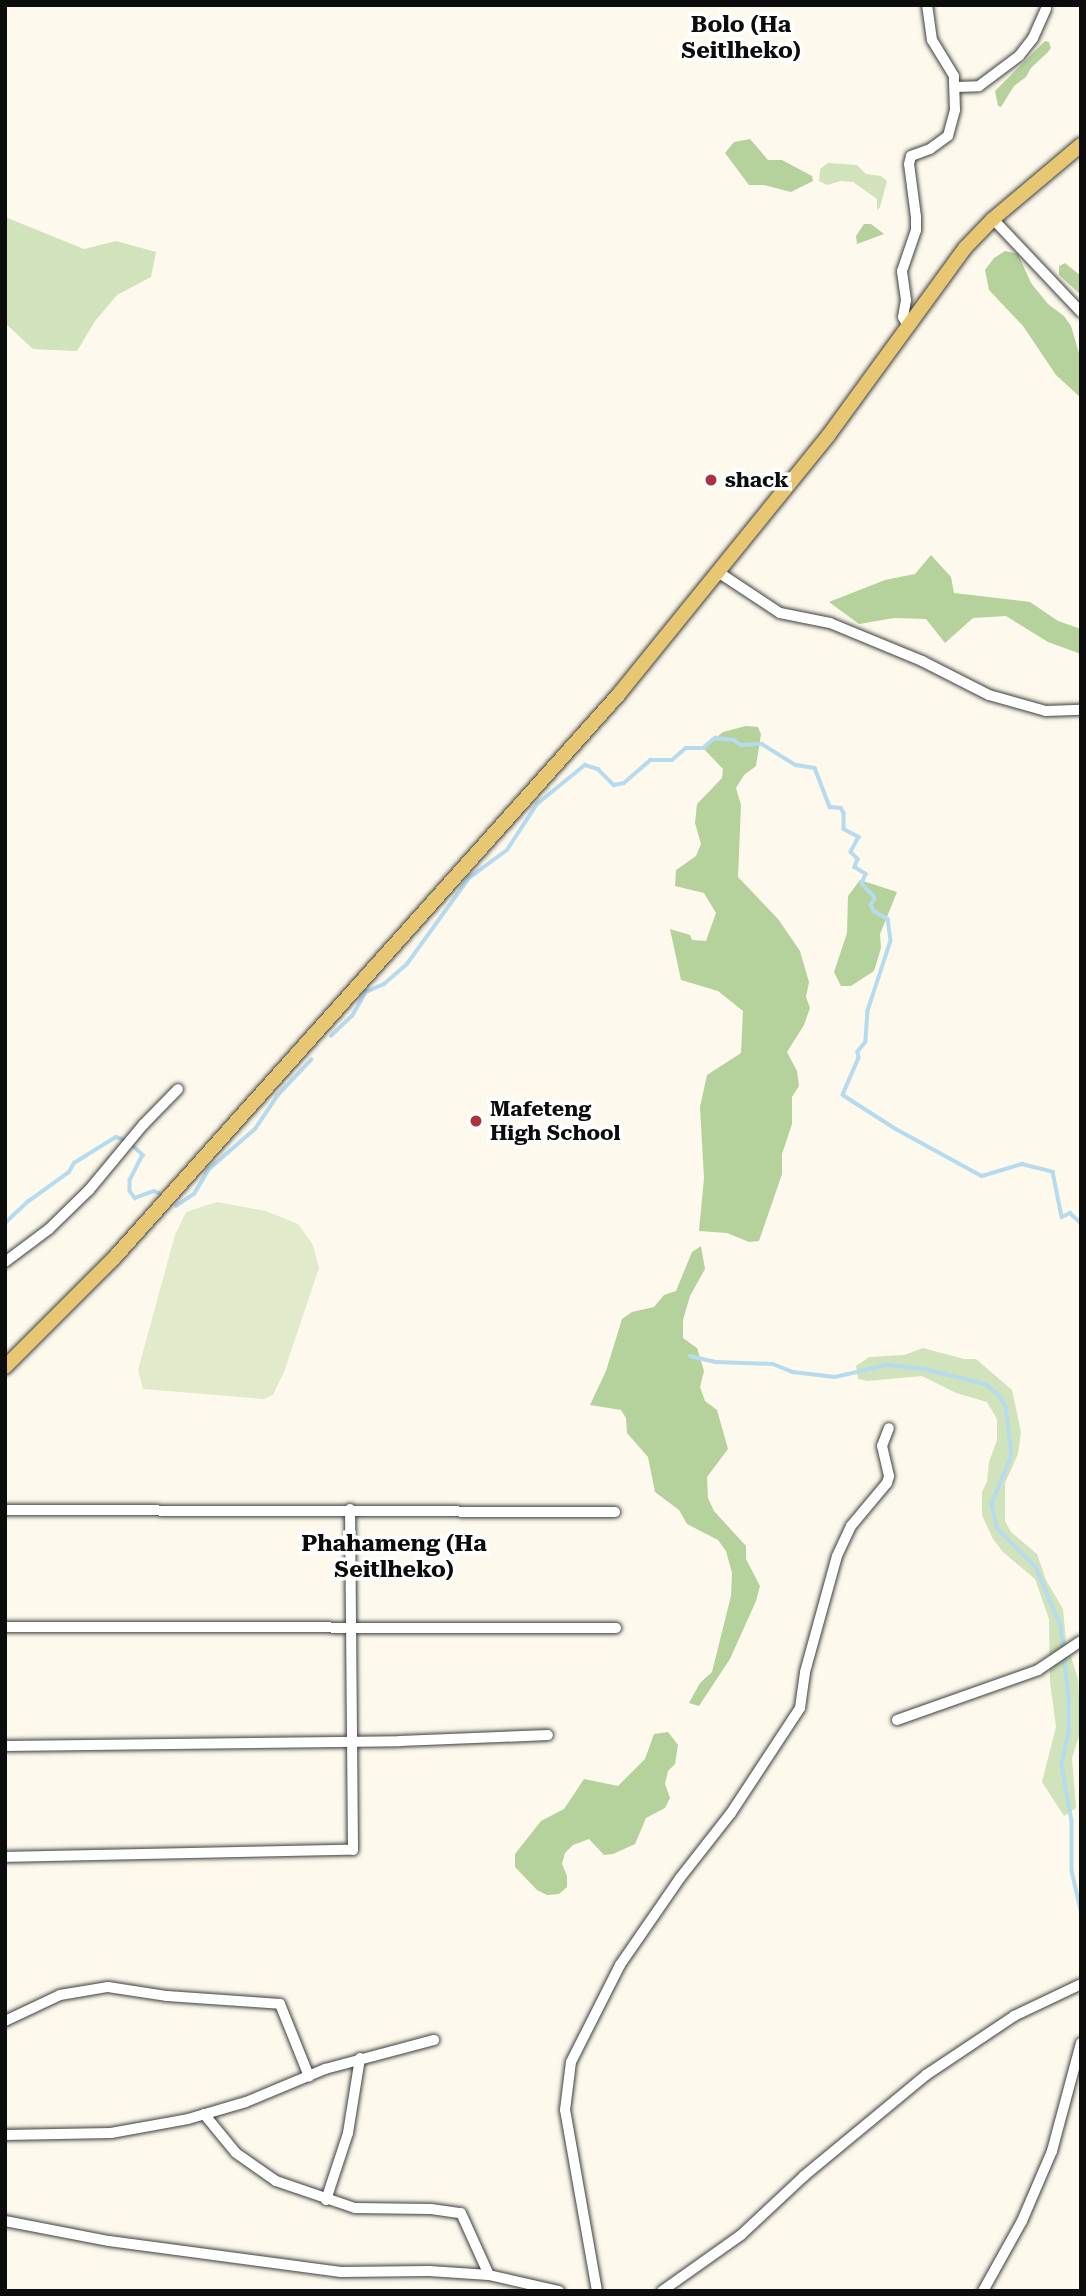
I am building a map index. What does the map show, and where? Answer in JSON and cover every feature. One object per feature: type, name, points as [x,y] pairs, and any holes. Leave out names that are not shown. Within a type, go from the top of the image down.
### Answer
[{"type":"main road","points":[[5,1367],[115,1257],[561,761],[828,436],[908,327],[933,288],[993,219],[1081,145]]},
{"type":"street","points":[[908,327],[903,317],[906,300],[902,271],[916,230],[909,164],[911,156],[930,149],[948,136],[955,110],[954,76],[932,40],[927,5]]},
{"type":"street","points":[[956,87],[979,86],[1019,56],[1032,38],[1046,9]]},
{"type":"street","points":[[993,219],[1081,312]]},
{"type":"street","points":[[718,572],[780,613],[830,623],[922,661],[989,695],[1046,711],[1081,710]]},
{"type":"street","points":[[5,1262],[49,1228],[89,1190],[143,1125],[178,1089]]},
{"type":"street","points":[[597,2291],[565,2110],[571,2062],[620,1965],[680,1878],[731,1813],[800,1708],[805,1672],[837,1556],[851,1525],[887,1483],[889,1476],[882,1446],[889,1427]]},
{"type":"street","points":[[5,1857],[354,1850],[350,1509]]},
{"type":"street","points":[[5,1510],[350,1509],[615,1512]]},
{"type":"street","points":[[5,1627],[616,1628]]},
{"type":"street","points":[[897,1720],[1038,1670],[1081,1641]]},
{"type":"street","points":[[5,1746],[548,1735]]},
{"type":"street","points":[[662,2291],[741,2235],[804,2176],[926,2075],[1014,2016],[1080,1986]]},
{"type":"street","points":[[5,2021],[60,1995],[108,1987],[167,1996],[280,2004],[309,2076]]},
{"type":"street","points":[[5,2135],[111,2133],[204,2114],[246,2102],[360,2059],[435,2040]]},
{"type":"street","points":[[983,2291],[1022,2221],[1052,2151],[1081,2043]]},
{"type":"street","points":[[326,2200],[348,2133],[360,2059]]},
{"type":"street","points":[[204,2114],[236,2153],[275,2181],[355,2208],[431,2209],[461,2213],[489,2275]]},
{"type":"street","points":[[5,2221],[109,2241],[341,2272],[429,2271],[489,2275],[559,2291]]},
{"type":"green space","points":[[1045,41],[1049,42],[1051,48],[1026,77],[1014,86],[1001,107],[998,106],[995,91]]},
{"type":"green space","points":[[750,139],[768,160],[782,160],[812,176],[813,181],[791,192],[764,185],[749,185],[725,153],[734,142]]},
{"type":"green space","points":[[828,163],[857,165],[866,174],[881,176],[887,181],[880,207],[877,210],[877,199],[853,182],[841,181],[827,185],[819,181],[820,169]]},
{"type":"green space","points":[[5,217],[84,249],[116,241],[156,252],[151,277],[117,295],[95,321],[77,351],[33,349],[5,323]]},
{"type":"green space","points":[[864,224],[871,224],[884,234],[857,244],[856,236]]},
{"type":"green space","points":[[1005,251],[1018,254],[1031,283],[1071,326],[1081,360],[1081,398],[1056,375],[1023,326],[989,290],[985,270],[994,258]]},
{"type":"green space","points":[[1065,263],[1081,276],[1081,295],[1059,275],[1059,266]]},
{"type":"green space","points":[[931,555],[951,577],[954,593],[1030,602],[1058,621],[1081,629],[1081,654],[1048,642],[1006,616],[973,618],[945,643],[926,619],[894,618],[859,624],[829,602],[885,580],[915,574]]},
{"type":"green space","points":[[746,726],[758,727],[761,734],[756,766],[744,775],[736,788],[741,805],[738,877],[778,919],[800,951],[809,982],[806,997],[810,1008],[804,1025],[787,1052],[797,1071],[799,1086],[792,1097],[792,1124],[782,1154],[782,1174],[759,1241],[749,1242],[727,1233],[699,1231],[704,1178],[700,1107],[707,1075],[741,1053],[743,1011],[718,991],[681,980],[670,929],[690,935],[692,940],[706,941],[716,913],[704,893],[675,886],[676,870],[696,856],[701,844],[695,823],[697,804],[722,778],[723,769],[703,748],[723,732]]},
{"type":"green space","points":[[860,880],[897,892],[880,934],[881,948],[874,971],[851,986],[841,986],[834,972],[847,933],[848,896]]},
{"type":"green space","points":[[217,1202],[266,1211],[298,1224],[313,1245],[319,1268],[284,1372],[273,1395],[264,1399],[143,1389],[138,1370],[175,1235],[186,1212]]},
{"type":"green space","points":[[701,1246],[705,1269],[690,1296],[683,1320],[683,1338],[697,1348],[704,1371],[700,1387],[705,1401],[717,1410],[728,1449],[707,1477],[708,1498],[714,1511],[746,1546],[746,1559],[760,1586],[730,1659],[699,1706],[689,1703],[700,1683],[712,1672],[731,1596],[732,1573],[726,1551],[718,1540],[687,1524],[679,1510],[655,1492],[648,1457],[627,1433],[626,1418],[621,1410],[590,1405],[606,1371],[622,1319],[632,1312],[654,1307],[664,1295],[676,1291],[692,1252]]},
{"type":"green space","points":[[923,1348],[964,1359],[976,1359],[1012,1390],[1021,1432],[1018,1454],[1005,1483],[1005,1521],[1011,1532],[1037,1554],[1046,1580],[1063,1609],[1066,1641],[1078,1679],[1081,1730],[1072,1758],[1076,1808],[1064,1816],[1042,1782],[1056,1727],[1050,1682],[1049,1619],[1035,1579],[1003,1552],[993,1539],[982,1515],[982,1492],[997,1440],[997,1419],[987,1402],[956,1393],[922,1376],[867,1381],[858,1379],[856,1366],[869,1357],[904,1355]]},
{"type":"green space","points":[[668,1732],[678,1745],[675,1764],[668,1771],[665,1784],[670,1798],[665,1808],[646,1818],[635,1844],[613,1854],[604,1855],[589,1839],[573,1845],[565,1853],[562,1864],[567,1876],[567,1887],[559,1894],[547,1895],[537,1890],[515,1867],[515,1854],[541,1821],[564,1809],[584,1779],[618,1786],[645,1759],[654,1734]]},
{"type":"waterway","points":[[331,1036],[352,1016],[366,992],[384,984],[407,964],[469,878],[507,850],[537,804],[585,765],[598,769],[614,785],[624,783],[650,760],[672,760],[686,748],[703,748],[715,738],[734,740],[741,745],[762,744],[796,765],[815,768],[830,807],[841,808],[844,813],[844,829],[859,837],[851,852],[858,859],[855,867],[866,874],[862,884],[875,899],[871,905],[874,911],[888,919],[891,941],[868,1011],[866,1042],[858,1052],[859,1058],[843,1095],[896,1129],[982,1176],[1022,1164],[1053,1172],[1062,1217],[1070,1213],[1081,1223]]},
{"type":"waterway","points":[[176,1206],[194,1194],[209,1169],[255,1129],[277,1096],[311,1060]]},
{"type":"waterway","points":[[5,1223],[29,1201],[69,1172],[74,1163],[116,1137],[128,1141],[143,1155],[130,1180],[130,1191],[135,1198],[154,1191],[159,1193]]},
{"type":"waterway","points":[[690,1356],[716,1362],[773,1364],[793,1372],[835,1377],[887,1365],[925,1369],[985,1384],[998,1394],[1006,1407],[1012,1455],[992,1504],[997,1528],[1036,1567],[1061,1626],[1069,1699],[1069,1732],[1062,1766],[1072,1821],[1072,1871],[1081,1909]]},
{"type":"place","name":"shack","points":[[711,480]]},
{"type":"place","name":"Mafeteng High School","points":[[476,1121]]},
{"type":"district","name":"Bolo (Ha Seitlheko)","points":[[741,38]]},
{"type":"district","name":"Phahameng (Ha Seitlheko)","points":[[394,1557]]}]
